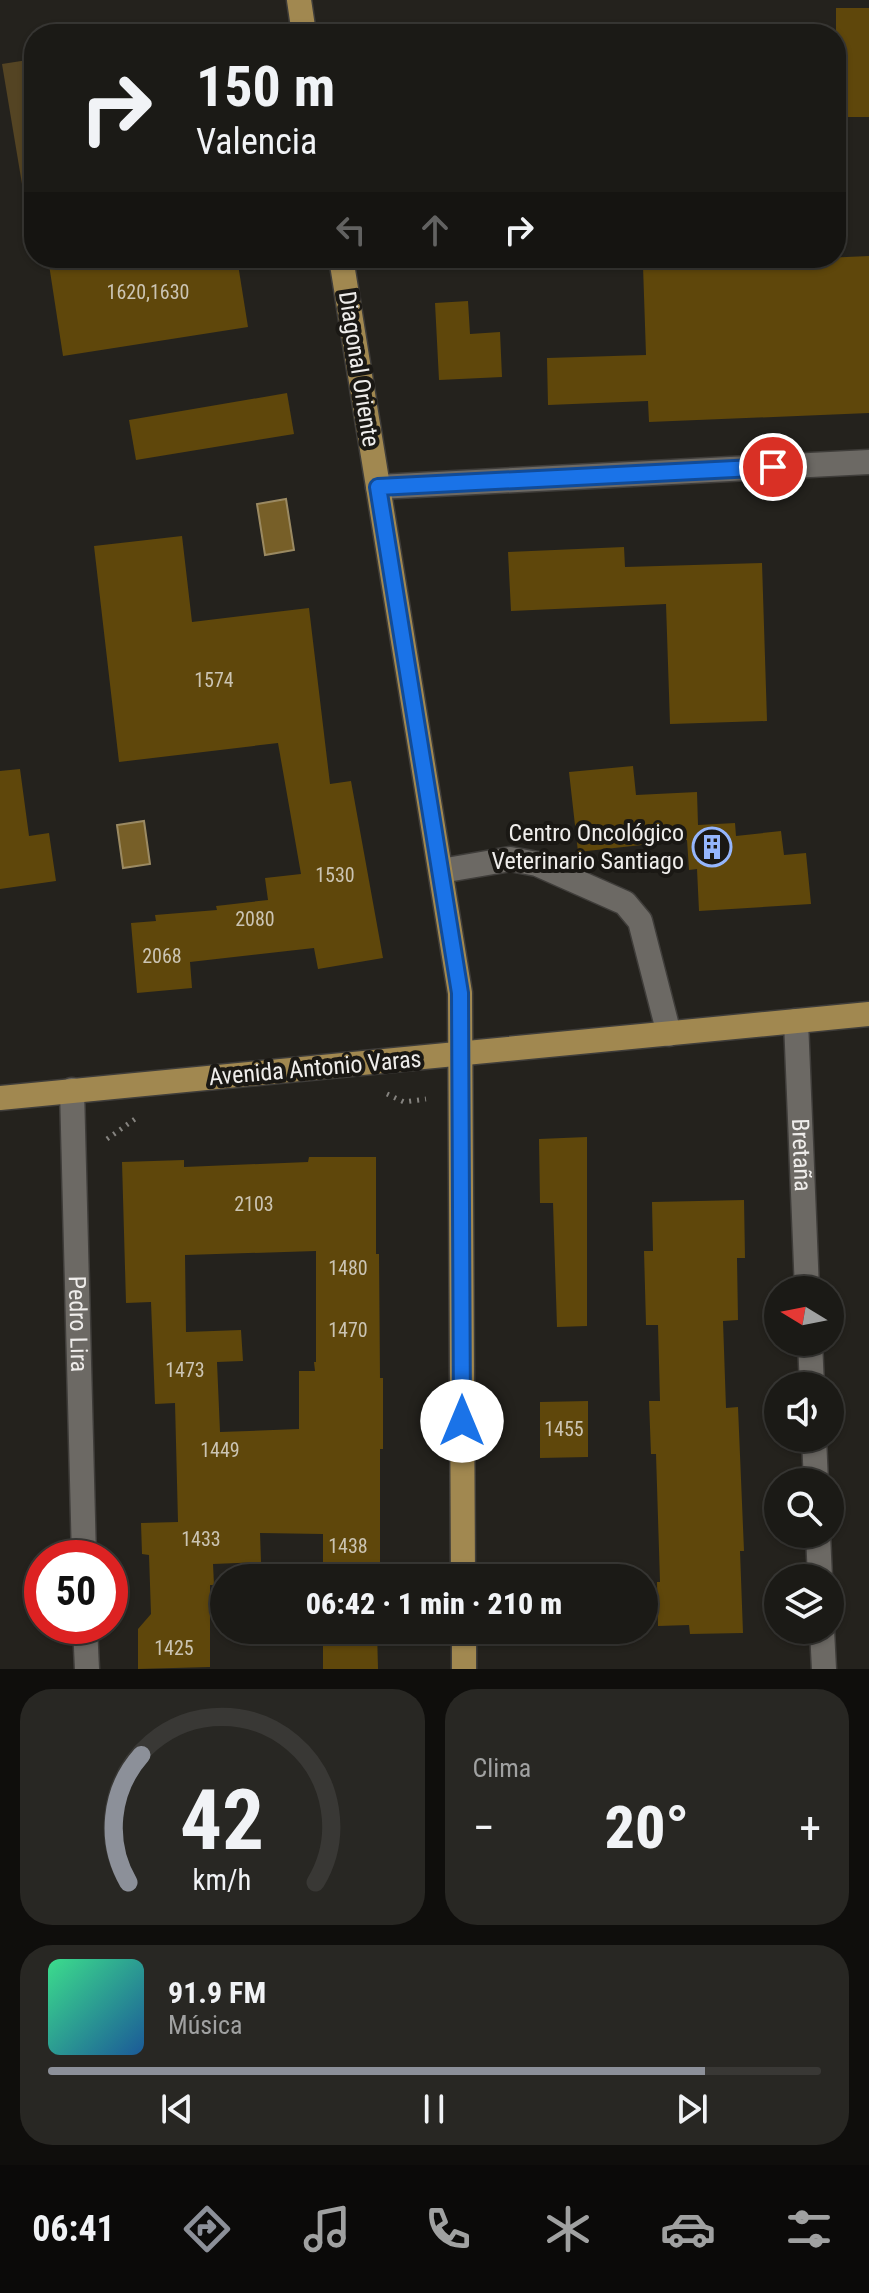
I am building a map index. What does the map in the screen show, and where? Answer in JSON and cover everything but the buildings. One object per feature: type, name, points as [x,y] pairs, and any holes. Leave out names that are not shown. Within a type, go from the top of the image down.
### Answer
[{"type":"main road","points":[[299,0],[303,24]]},
{"type":"main road","name":"Diagonal Oriente","points":[[343,268],[460,993],[463,1564]]},
{"type":"main road","name":"Avenida Antonio Varas","points":[[0,1098],[869,1014]]},
{"type":"main road","points":[[464,1644],[464,1669]]},
{"type":"street","points":[[378,487],[869,462]]},
{"type":"street","points":[[441,871],[510,859],[537,864],[625,903],[640,921],[669,1034]]},
{"type":"street","name":"Bretaña","points":[[796,1021],[806,1276]]},
{"type":"street","name":"Pedro Lira","points":[[72,1090],[84,1540]]},
{"type":"street","points":[[86,1644],[87,1669]]},
{"type":"street","points":[[823,1644],[824,1669]]},
{"type":"shaded area","points":[[24,61],[23,190],[2,64]]},
{"type":"shaded area","points":[[286,499],[294,550],[265,555],[257,504]]},
{"type":"shaded area","points":[[144,821],[150,864],[123,868],[117,825]]},
{"type":"place","name":"Centro Oncológico Veterinario Santiago","points":[[712,847]]},
{"type":"route","points":[[462,1421],[460,993],[378,487],[773,467]]}]
